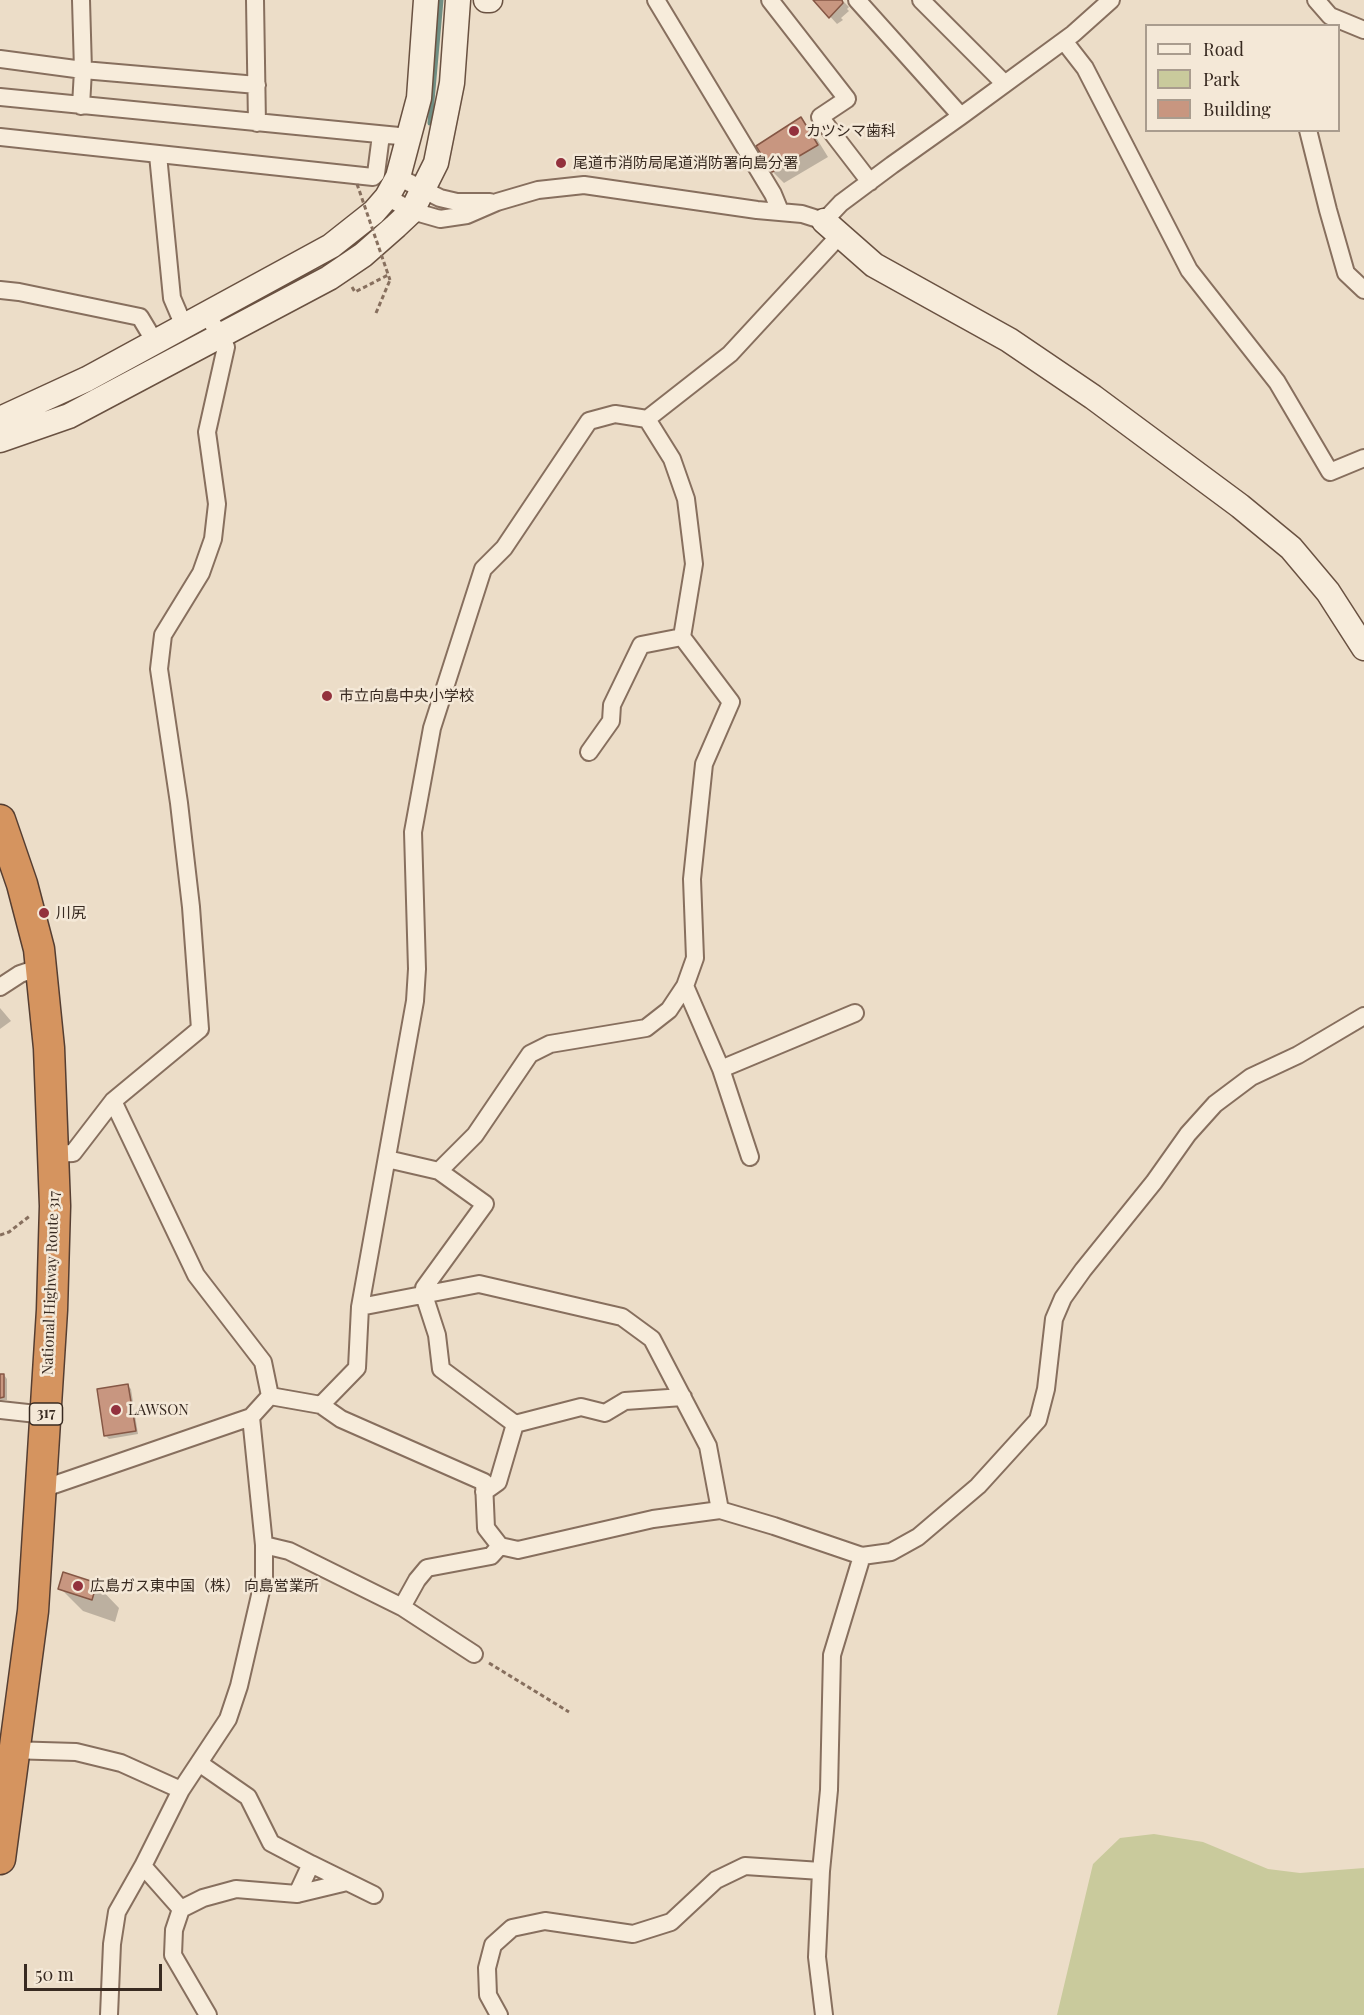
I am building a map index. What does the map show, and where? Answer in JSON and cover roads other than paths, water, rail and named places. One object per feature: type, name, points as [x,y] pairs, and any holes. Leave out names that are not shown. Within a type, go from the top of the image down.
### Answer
[{"type":"highway","name":"National Highway Route 317","points":[[0,820],[22,884],[39,949],[49,1048],[55,1206],[52,1310],[33,1611],[7,1749],[0,1858]]},
{"type":"street","points":[[81,0],[83,70],[81,106]]},
{"type":"street","points":[[255,0],[257,123]]},
{"type":"street","points":[[0,419],[87,378],[331,246],[374,212],[393,187],[419,99],[426,0]]},
{"type":"street","points":[[0,440],[69,416],[329,278],[363,255],[418,201],[436,163],[452,83],[458,0]]},
{"type":"street","points":[[656,0],[780,211]]},
{"type":"street","points":[[770,0],[848,99],[820,117],[870,182]]},
{"type":"street","points":[[857,0],[961,116]]},
{"type":"street","points":[[921,0],[1004,83]]},
{"type":"street","points":[[321,1405],[357,1368],[360,1307],[415,1001],[417,969],[413,832],[432,728],[483,569],[504,548],[589,421],[615,414],[647,419],[730,354],[832,228],[841,203],[1064,40],[1111,0]]},
{"type":"street","points":[[1316,0],[1330,16],[1364,30]]},
{"type":"street","points":[[1064,40],[1085,68],[1189,270],[1277,382],[1330,472],[1364,458]]},
{"type":"street","points":[[0,59],[83,70],[257,85]]},
{"type":"street","points":[[0,97],[409,137]]},
{"type":"street","points":[[1308,132],[1346,273],[1364,291]]},
{"type":"street","points":[[0,137],[373,177],[381,135]]},
{"type":"street","points":[[158,155],[172,298],[184,326]]},
{"type":"street","points":[[393,187],[418,201],[440,219],[467,215],[497,202],[538,190],[584,185],[757,210],[802,214],[832,228],[874,265],[1009,340],[1093,397],[1240,506],[1290,548],[1328,592],[1364,648]]},
{"type":"street","points":[[393,187],[418,201],[497,202]]},
{"type":"street","points":[[0,290],[140,317],[155,342]]},
{"type":"street","points":[[54,1154],[73,1153],[113,1101],[200,1029],[191,907],[179,803],[159,669],[163,635],[201,573],[213,539],[216,504],[207,432],[226,347],[207,314]]},
{"type":"street","points":[[439,1171],[475,1135],[530,1054],[550,1044],[646,1028],[669,1010],[685,986],[695,958],[692,879],[705,764],[731,702],[682,637],[694,564],[686,499],[672,459],[647,419]]},
{"type":"street","points":[[589,752],[611,721],[612,705],[641,645],[682,637]]},
{"type":"street","points":[[0,987],[20,974],[41,968]]},
{"type":"street","points":[[685,986],[721,1069],[750,1157]]},
{"type":"street","points":[[721,1069],[855,1013]]},
{"type":"street","points":[[270,1396],[321,1405],[341,1419],[484,1482],[486,1528],[500,1546],[518,1550],[653,1519],[720,1510],[862,1556],[891,1552],[918,1537],[978,1486],[1038,1420],[1046,1389],[1053,1319],[1063,1298],[1154,1182],[1188,1134],[1215,1104],[1251,1077],[1298,1054],[1364,1016]]},
{"type":"street","points":[[113,1101],[196,1275],[263,1362],[270,1396]]},
{"type":"street","points":[[387,1159],[439,1171],[485,1204],[424,1288],[424,1295],[437,1335],[441,1369],[515,1424]]},
{"type":"street","points":[[360,1307],[478,1284],[622,1317],[652,1339],[708,1446],[720,1510]]},
{"type":"street","points":[[42,1490],[251,1416],[270,1396]]},
{"type":"street","points":[[515,1424],[581,1407],[604,1413],[625,1401],[683,1397]]},
{"type":"street","points":[[0,1410],[46,1415]]},
{"type":"street","points":[[109,2015],[112,1944],[117,1912],[181,1790],[228,1719],[239,1686],[264,1578],[264,1545],[251,1416]]},
{"type":"street","points":[[484,1492],[498,1482],[515,1424]]},
{"type":"street","points":[[264,1545],[289,1551],[402,1607],[474,1654]]},
{"type":"street","points":[[402,1607],[417,1580],[427,1568],[491,1556],[500,1546]]},
{"type":"street","points":[[824,2015],[817,1958],[821,1871],[829,1790],[831,1655],[862,1556]]},
{"type":"street","points":[[7,1749],[76,1752],[121,1763],[181,1790]]},
{"type":"street","points":[[199,1763],[248,1797],[271,1843],[374,1894]]},
{"type":"street","points":[[297,1894],[311,1864]]},
{"type":"street","points":[[143,1866],[181,1909]]},
{"type":"street","points":[[499,2015],[488,1995],[487,1968],[492,1945],[512,1928],[545,1920],[633,1934],[671,1922],[716,1880],[745,1866],[821,1871]]},
{"type":"street","points":[[208,2015],[173,1954],[174,1930],[181,1909],[203,1898],[236,1889],[297,1894],[347,1882]]},
{"type":"waterway","points":[[430,123],[441,0]]},
{"type":"place","name":"カツシマ歯科","points":[[794,131]]},
{"type":"place","name":"尾道市消防局尾道消防署向島分署","points":[[561,163]]},
{"type":"place","name":"市立向島中央小学校","points":[[327,696]]},
{"type":"place","name":"川尻","points":[[44,913]]},
{"type":"place","name":"LAWSON","points":[[116,1410]]},
{"type":"place","name":"広島ガス東中国（株） 向島営業所","points":[[78,1586]]}]
